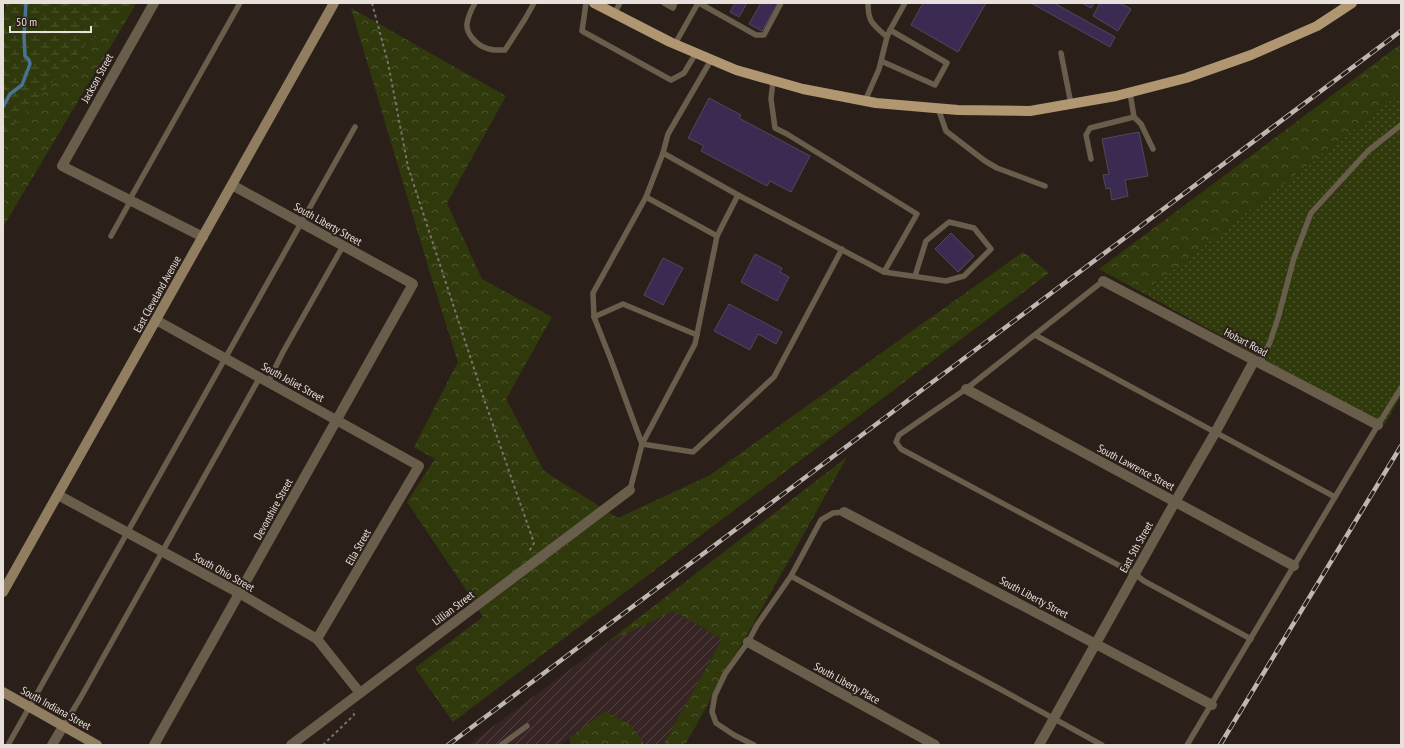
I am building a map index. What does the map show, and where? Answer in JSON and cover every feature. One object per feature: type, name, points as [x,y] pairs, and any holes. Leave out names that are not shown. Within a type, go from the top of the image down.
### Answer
[{"type":"main road","points":[[594,3],[675,44],[711,60],[736,70],[803,89],[865,101],[958,110],[1030,111],[1130,93],[1186,78],[1251,55],[1318,26],[1352,3]]},
{"type":"main road","name":"East Cleveland Avenue","points":[[4,586],[58,495],[333,4]]},
{"type":"main road","name":"South Indiana Street","points":[[3,692],[64,725],[97,745]]},
{"type":"street","name":"Jackson Street","points":[[130,200],[62,166],[154,3]]},
{"type":"street","name":"South Liberty Street","points":[[232,185],[413,284]]},
{"type":"street","points":[[130,200],[203,237]]},
{"type":"street","name":"Hobart Road","points":[[1103,281],[1378,425]]},
{"type":"street","name":"Devonshire Street","points":[[154,745],[413,284]]},
{"type":"street","name":"South Joliet Street","points":[[156,320],[419,466]]},
{"type":"street","name":"East 5th Street","points":[[1039,745],[1175,502],[1257,362]]},
{"type":"street","name":"South Lawrence Street","points":[[966,389],[1294,566]]},
{"type":"street","name":"Ella Street","points":[[317,639],[419,466]]},
{"type":"street","name":"Lillian Street","points":[[291,745],[630,490]]},
{"type":"street","name":"South Ohio Street","points":[[58,495],[239,593],[317,639],[360,693]]},
{"type":"street","name":"South Liberty Street","points":[[844,512],[1212,705]]},
{"type":"street","name":"South Liberty Place","points":[[748,642],[935,745]]},
{"type":"street","points":[[52,745],[64,725]]},
{"type":"lane","points":[[111,236],[240,3]]},
{"type":"lane","points":[[475,3],[469,14],[467,26],[472,38],[485,48],[495,50],[505,50],[534,3]]},
{"type":"lane","points":[[586,3],[582,31],[671,80],[684,73],[696,53]]},
{"type":"lane","points":[[614,14],[620,3]]},
{"type":"lane","points":[[664,3],[673,8],[675,3]]},
{"type":"lane","points":[[675,44],[699,3],[756,35],[764,35],[781,3]]},
{"type":"lane","points":[[868,3],[868,16],[872,24],[887,37]]},
{"type":"lane","points":[[865,101],[879,69],[887,37],[905,3]]},
{"type":"lane","points":[[881,61],[935,85],[947,63],[890,30]]},
{"type":"lane","points":[[1061,53],[1071,104]]},
{"type":"lane","points":[[642,444],[594,317],[594,293],[646,197],[663,152],[668,134],[711,60]]},
{"type":"lane","points":[[773,81],[772,99],[775,128],[917,214],[884,272]]},
{"type":"lane","points":[[1130,93],[1134,117],[1141,124],[1153,149]]},
{"type":"lane","points":[[938,108],[946,131],[986,161],[997,168],[1046,186]]},
{"type":"lane","points":[[1090,159],[1086,135],[1090,128],[1134,117]]},
{"type":"lane","points":[[1257,362],[1270,342],[1294,258],[1311,213],[1368,150],[1401,124]]},
{"type":"lane","points":[[8,745],[355,127]]},
{"type":"lane","points":[[663,152],[738,195],[884,272],[946,281],[964,276],[991,249],[974,228],[949,222],[926,241],[915,276]]},
{"type":"lane","points":[[630,490],[642,444],[695,344],[717,236],[738,195]]},
{"type":"lane","points":[[646,197],[717,236]]},
{"type":"lane","points":[[64,725],[162,552],[264,380],[283,352],[343,246]]},
{"type":"lane","points":[[642,444],[693,452],[774,377],[842,249]]},
{"type":"lane","points":[[1103,281],[966,389],[899,435],[896,442],[901,449],[1135,574],[1144,581],[1250,639]]},
{"type":"lane","points":[[594,317],[624,304],[697,335]]},
{"type":"lane","points":[[1035,335],[1335,497]]},
{"type":"lane","points":[[1187,745],[1401,388]]},
{"type":"lane","points":[[754,745],[734,735],[716,723],[712,712],[715,695],[725,674],[748,642],[757,625],[791,576],[821,520],[833,512],[844,512]]},
{"type":"lane","points":[[791,576],[873,622],[946,659],[1102,745]]},
{"type":"lane","points":[[502,745],[527,726]]},
{"type":"path","points":[[372,3],[388,63],[408,166],[485,402],[534,543],[526,556]]},
{"type":"path","points":[[323,745],[354,716],[353,706]]},
{"type":"shaded area","points":[[674,611],[722,639],[663,745],[645,745],[630,725],[605,711],[560,745],[468,745],[606,643]]},
{"type":"green space","points":[[6,3],[136,4],[86,45],[3,137],[3,32]]},
{"type":"green space","points":[[136,4],[3,227],[3,137],[86,45]]},
{"type":"green space","points":[[351,8],[506,96],[447,203],[482,279],[552,317],[506,399],[544,471],[618,518],[710,475],[1023,252],[1049,273],[453,722],[415,668],[483,617],[407,502],[435,459],[414,447],[458,362]]},
{"type":"green space","points":[[1401,44],[1401,93],[1143,293],[1099,269]]},
{"type":"green space","points":[[1401,93],[1401,396],[1384,425],[1143,293]]},
{"type":"green space","points":[[847,457],[685,745],[663,745],[722,639],[674,611],[606,643]]},
{"type":"green space","points":[[605,711],[631,725],[645,745],[571,745],[569,738]]},
{"type":"building","points":[[735,3],[747,3],[739,17],[730,12]]},
{"type":"building","points":[[761,3],[778,3],[762,31],[749,24]]},
{"type":"building","points":[[923,3],[986,3],[958,52],[911,25]]},
{"type":"building","points":[[1031,3],[1054,3],[1115,37],[1110,47]]},
{"type":"building","points":[[1082,3],[1094,3],[1091,8]]},
{"type":"building","points":[[1100,3],[1120,3],[1131,9],[1118,31],[1093,16]]},
{"type":"building","points":[[709,98],[741,115],[739,118],[810,156],[791,192],[770,181],[767,186],[701,151],[704,146],[688,138]]},
{"type":"building","points":[[1139,132],[1148,176],[1125,180],[1128,196],[1112,200],[1110,188],[1106,189],[1103,175],[1109,174],[1102,139]]},
{"type":"building","points":[[951,233],[974,256],[958,272],[935,249]]},
{"type":"building","points":[[755,254],[782,268],[780,272],[789,277],[777,301],[741,282]]},
{"type":"building","points":[[663,258],[683,268],[663,305],[644,295]]},
{"type":"building","points":[[729,304],[782,332],[776,344],[758,334],[750,350],[714,331]]},
{"type":"waterway","points":[[3,107],[10,94],[22,85],[30,64],[29,60],[25,56],[24,36],[26,3]]},
{"type":"railway","points":[[448,745],[1401,31]]},
{"type":"railway","points":[[1220,745],[1401,446]]}]
